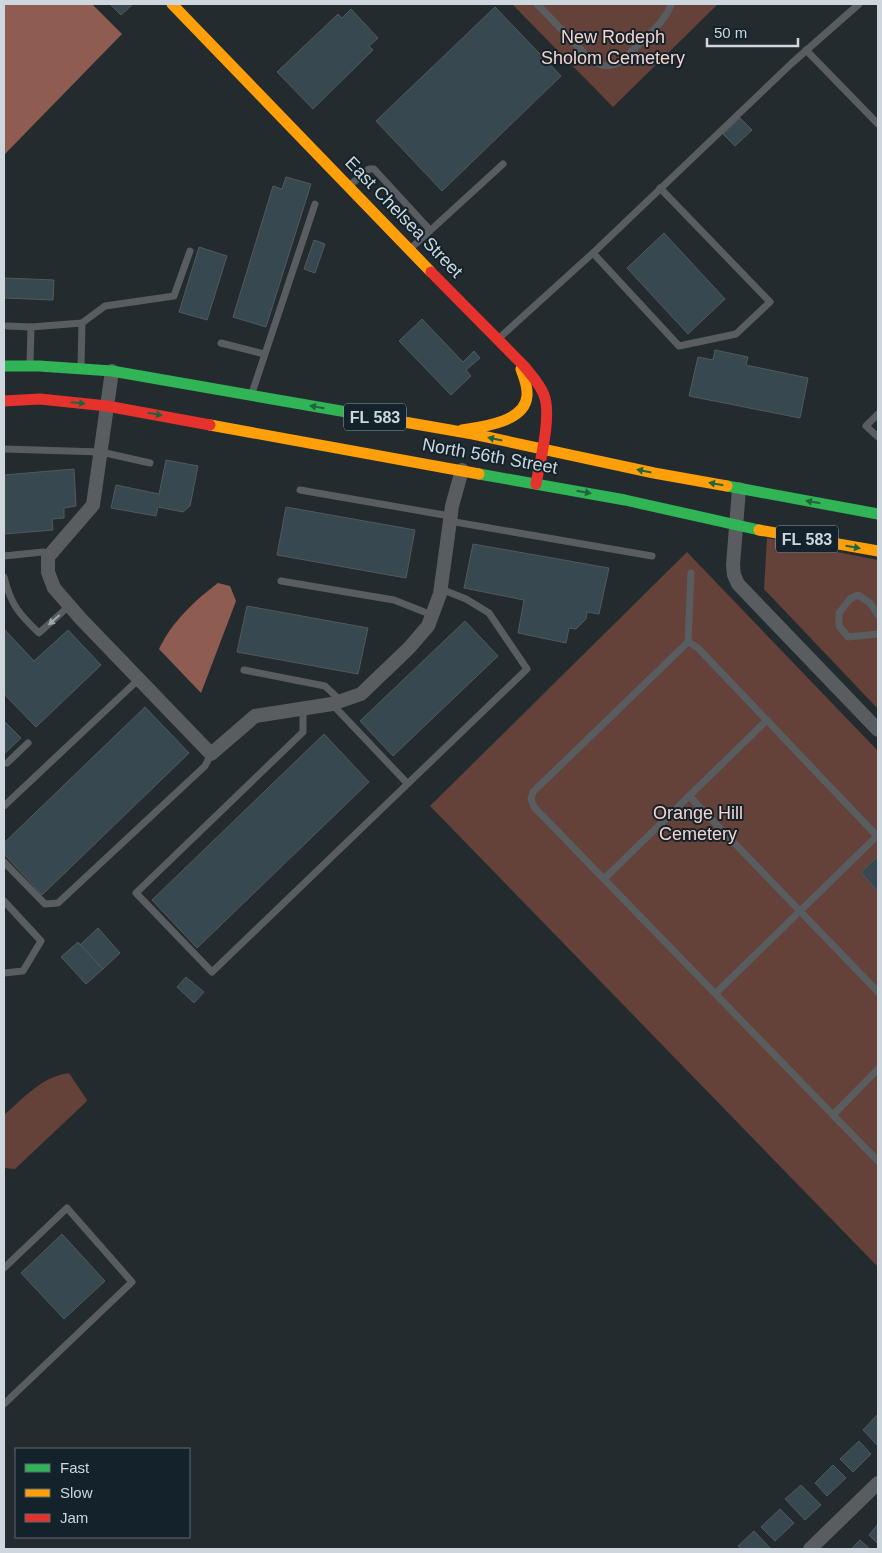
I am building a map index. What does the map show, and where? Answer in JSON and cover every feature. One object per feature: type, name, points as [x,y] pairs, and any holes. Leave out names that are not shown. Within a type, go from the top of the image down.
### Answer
[{"type":"main road","name":"East Chelsea Street","points":[[173,4],[497,340],[538,386],[544,395],[546,403],[542,449],[536,484]]},
{"type":"main road","points":[[453,431],[490,426],[517,415],[523,408],[528,390],[525,376],[517,361]]},
{"type":"main road","name":"North 56th Street","points":[[4,366],[112,371],[453,431],[654,473],[878,514]]},
{"type":"main road","name":"North 56th Street","points":[[4,401],[40,399],[107,406],[625,500],[736,526],[878,551]]},
{"type":"street","points":[[112,371],[93,505],[48,557],[48,572],[54,588],[69,606],[210,754],[255,716],[337,703],[361,694],[409,648],[428,626],[441,590],[452,506],[462,470]]},
{"type":"street","points":[[740,489],[733,565],[734,575],[738,584],[878,730]]},
{"type":"street","points":[[810,1549],[878,1483]]},
{"type":"lane","points":[[537,4],[588,56],[597,64],[605,67],[620,62],[663,19],[670,11],[671,4]]},
{"type":"lane","points":[[497,340],[593,253],[806,50],[860,4]]},
{"type":"lane","points":[[806,50],[878,124]]},
{"type":"lane","points":[[410,249],[503,164]]},
{"type":"lane","points":[[349,186],[368,169],[374,169],[430,230]]},
{"type":"lane","points":[[593,253],[680,346],[736,334],[770,302],[660,188]]},
{"type":"lane","points":[[251,396],[315,204]]},
{"type":"lane","points":[[7,326],[31,327],[82,324],[105,306],[174,296],[190,251]]},
{"type":"lane","points":[[81,369],[82,324]]},
{"type":"lane","points":[[30,366],[31,327]]},
{"type":"lane","points":[[221,343],[264,354]]},
{"type":"lane","points":[[878,414],[866,426],[878,437]]},
{"type":"lane","points":[[4,448],[101,452],[150,463]]},
{"type":"lane","points":[[300,490],[652,556]]},
{"type":"lane","points":[[4,556],[43,552],[51,554]]},
{"type":"lane","points":[[691,573],[688,642],[533,792],[531,799],[534,807],[878,1161]]},
{"type":"lane","points":[[4,578],[8,595],[18,612],[39,634],[69,606]]},
{"type":"lane","points":[[281,581],[394,600],[432,615]]},
{"type":"lane","points":[[303,709],[303,732],[136,893],[212,972],[527,669],[489,613],[466,599],[441,590]]},
{"type":"lane","points":[[878,615],[870,603],[858,595],[850,599],[839,613],[839,626],[848,637],[878,634]]},
{"type":"lane","points":[[688,642],[698,648],[878,837],[716,993]]},
{"type":"lane","points":[[244,670],[326,686],[337,703],[407,783]]},
{"type":"lane","points":[[4,806],[138,679]]},
{"type":"lane","points":[[604,879],[766,720]]},
{"type":"lane","points":[[5,763],[28,743]]},
{"type":"lane","points":[[4,862],[45,904],[58,902],[205,766],[210,754]]},
{"type":"lane","points":[[688,796],[878,992]]},
{"type":"lane","points":[[4,901],[41,941],[23,971],[4,973]]},
{"type":"lane","points":[[834,1115],[878,1069]]},
{"type":"lane","points":[[4,1268],[67,1208],[132,1282],[4,1404]]},
{"type":"green space","name":"New Rodeph Sholom Cemetery","points":[[512,4],[718,4],[613,107]]},
{"type":"green space","points":[[767,538],[878,560],[878,709],[764,589]]},
{"type":"green space","name":"Orange Hill Cemetery","points":[[687,552],[878,751],[878,1267],[430,806]]},
{"type":"green space","points":[[69,1073],[87,1100],[86,1102],[15,1169],[4,1168],[4,1115],[41,1084],[59,1075]]},
{"type":"shaded area","points":[[4,4],[92,4],[122,34],[4,155]]},
{"type":"shaded area","points":[[218,583],[230,586],[236,601],[201,693],[159,649],[170,630],[184,613]]},
{"type":"building","points":[[110,4],[133,4],[121,15]]},
{"type":"building","points":[[495,7],[561,76],[442,191],[376,121]]},
{"type":"building","points":[[351,9],[378,38],[369,46],[373,50],[313,109],[277,72],[338,14],[342,18]]},
{"type":"building","points":[[740,118],[752,130],[735,146],[723,134]]},
{"type":"building","points":[[286,177],[311,184],[266,327],[233,317],[273,186],[282,189]]},
{"type":"building","points":[[664,233],[725,299],[688,334],[627,268]]},
{"type":"building","points":[[314,240],[325,244],[315,273],[304,269]]},
{"type":"building","points":[[199,247],[227,256],[207,320],[179,312]]},
{"type":"building","points":[[4,278],[54,280],[53,300],[4,298]]},
{"type":"building","points":[[422,319],[463,362],[474,351],[480,358],[466,370],[471,376],[451,395],[399,341]]},
{"type":"building","points":[[715,350],[748,357],[746,365],[808,378],[800,418],[689,396],[698,357],[713,360]]},
{"type":"building","points":[[166,460],[198,466],[190,506],[183,512],[158,507],[156,516],[111,508],[116,485],[159,494]]},
{"type":"building","points":[[74,469],[76,506],[64,508],[64,518],[52,519],[53,530],[4,534],[4,475]]},
{"type":"building","points":[[286,507],[415,530],[406,578],[277,555]]},
{"type":"building","points":[[473,544],[609,568],[599,614],[587,612],[586,619],[576,629],[569,628],[566,643],[518,633],[524,600],[464,588]]},
{"type":"building","points":[[247,606],[368,628],[358,674],[237,652]]},
{"type":"building","points":[[465,621],[498,656],[393,756],[360,721]]},
{"type":"building","points":[[4,629],[34,661],[68,630],[101,665],[36,727],[4,694]]},
{"type":"building","points":[[145,707],[189,753],[42,895],[4,854],[4,843]]},
{"type":"building","points":[[4,721],[21,738],[4,754]]},
{"type":"building","points":[[324,734],[369,782],[197,948],[152,900]]},
{"type":"building","points":[[878,856],[878,890],[877,891],[861,872]]},
{"type":"building","points":[[98,928],[120,953],[103,969],[80,945]]},
{"type":"building","points":[[78,942],[103,969],[86,984],[61,957]]},
{"type":"building","points":[[186,977],[204,992],[194,1003],[177,987]]},
{"type":"building","points":[[62,1234],[105,1281],[64,1319],[21,1273]]},
{"type":"building","points":[[878,1414],[878,1446],[863,1430]]},
{"type":"building","points":[[859,1441],[871,1454],[853,1472],[840,1459]]},
{"type":"building","points":[[833,1465],[846,1478],[827,1496],[815,1483]]},
{"type":"building","points":[[801,1485],[821,1505],[805,1520],[785,1499]]},
{"type":"building","points":[[780,1509],[794,1523],[775,1541],[761,1527]]},
{"type":"building","points":[[878,1524],[878,1544],[869,1535]]},
{"type":"building","points":[[754,1531],[771,1549],[742,1549],[738,1546]]},
{"type":"building","points":[[860,1540],[870,1549],[851,1549]]},
{"type":"traffic: fast","points":[[4,366],[39,366],[112,371],[364,415]]},
{"type":"traffic: fast","points":[[479,474],[625,500],[759,530]]},
{"type":"traffic: fast","points":[[727,486],[878,514]]},
{"type":"traffic: slow","points":[[172,4],[431,272]]},
{"type":"traffic: slow","points":[[462,430],[501,422],[519,412],[527,396],[521,369]]},
{"type":"traffic: slow","points":[[364,415],[473,434],[654,473],[727,486]]},
{"type":"traffic: slow","points":[[210,425],[479,474]]},
{"type":"traffic: slow","points":[[759,530],[878,551]]},
{"type":"traffic: jam","points":[[431,272],[524,366],[544,395],[547,414],[546,426],[536,484]]},
{"type":"traffic: jam","points":[[4,401],[40,399],[107,406],[210,425]]}]
